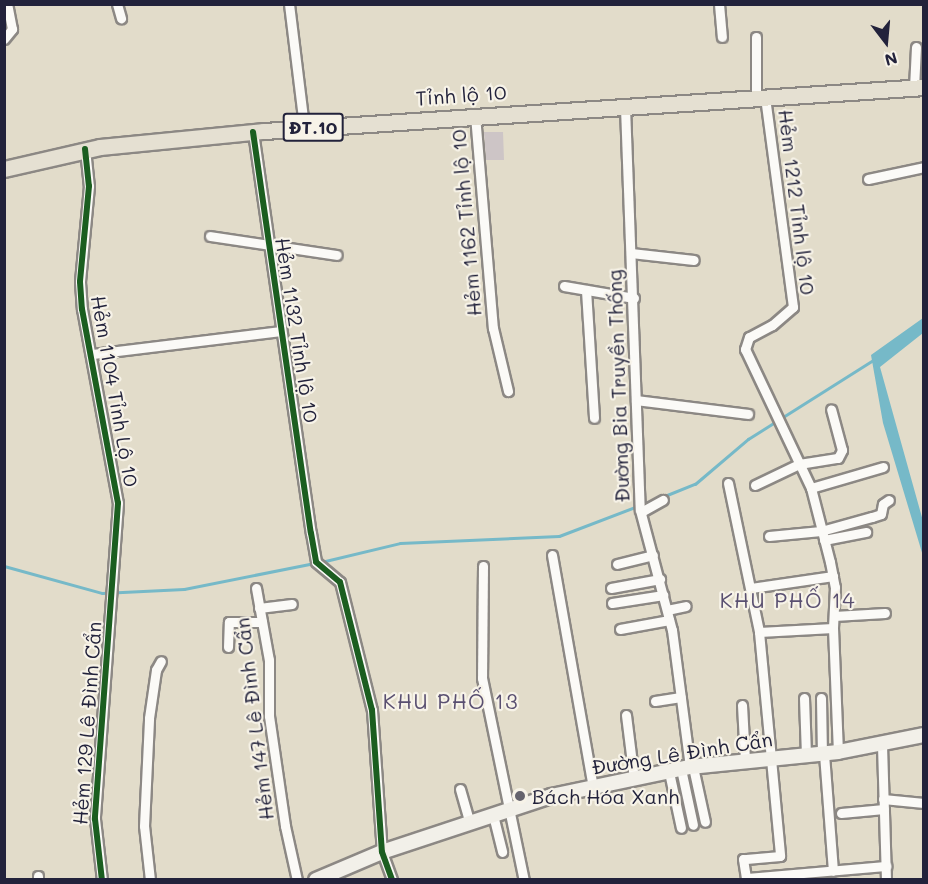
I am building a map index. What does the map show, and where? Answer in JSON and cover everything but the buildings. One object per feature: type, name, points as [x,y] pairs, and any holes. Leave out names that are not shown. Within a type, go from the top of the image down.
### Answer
[{"type":"main road","name":"Tỉnh lộ 10","points":[[4,168],[85,149],[253,132],[475,115],[919,88]]},
{"type":"street","points":[[7,37],[12,23],[8,4]]},
{"type":"street","points":[[117,4],[121,18]]},
{"type":"street","points":[[289,4],[304,128]]},
{"type":"street","points":[[719,4],[722,37]]},
{"type":"street","points":[[756,37],[761,97]]},
{"type":"street","points":[[916,47],[919,88]]},
{"type":"street","name":"Hẻm 1212 Tỉnh lộ 10","points":[[761,97],[793,307],[772,326],[749,337],[745,349],[779,426],[811,488],[833,576],[834,616],[828,753]]},
{"type":"street","name":"Đường Bia Truyền Thống","points":[[625,107],[634,298],[640,511],[668,615],[681,697],[683,769]]},
{"type":"street","name":"Hẻm 1162 Tỉnh lộ 10","points":[[475,115],[493,328],[508,391]]},
{"type":"street","name":"Hẻm 1132 Tỉnh lộ 10","points":[[253,132],[267,243],[316,562],[330,572],[343,592],[352,640],[372,710],[382,852]]},
{"type":"street","name":"Hẻm 1104 Tỉnh Lộ 10","points":[[85,149],[89,186],[80,282],[118,503],[116,567]]},
{"type":"street","points":[[867,179],[924,167]]},
{"type":"street","points":[[210,236],[337,255]]},
{"type":"street","points":[[632,253],[694,260]]},
{"type":"street","points":[[564,286],[634,298]]},
{"type":"street","points":[[586,290],[594,418]]},
{"type":"street","points":[[93,354],[281,331]]},
{"type":"street","points":[[636,400],[748,414]]},
{"type":"street","points":[[755,485],[799,464],[838,458],[842,450],[831,409]]},
{"type":"street","points":[[811,488],[883,467]]},
{"type":"street","points":[[728,483],[759,632],[780,856],[743,859],[746,878],[886,867]]},
{"type":"street","points":[[640,511],[663,500]]},
{"type":"street","points":[[822,535],[881,514],[883,504],[890,500]]},
{"type":"street","points":[[769,536],[866,532]]},
{"type":"street","points":[[552,555],[593,787]]},
{"type":"street","points":[[617,564],[653,555]]},
{"type":"street","points":[[483,566],[482,678],[524,879]]},
{"type":"street","name":"Hẻm 129 Lê Đình Cẩn","points":[[102,879],[95,819],[111,605],[116,567]]},
{"type":"street","points":[[751,588],[833,576]]},
{"type":"street","points":[[611,588],[660,579]]},
{"type":"street","name":"Hẻm 147 Lê Đình Cẩn","points":[[256,588],[269,660],[269,716],[297,879]]},
{"type":"street","points":[[612,603],[663,595]]},
{"type":"street","points":[[259,608],[292,604]]},
{"type":"street","points":[[620,629],[668,615],[687,606]]},
{"type":"street","points":[[834,616],[885,613]]},
{"type":"street","points":[[228,647],[229,622],[262,622]]},
{"type":"street","points":[[759,632],[833,628]]},
{"type":"street","points":[[150,879],[144,826],[149,718],[156,670],[161,661]]},
{"type":"street","points":[[655,701],[681,697]]},
{"type":"street","points":[[804,698],[806,755]]},
{"type":"street","points":[[821,698],[828,753],[833,871]]},
{"type":"street","points":[[742,705],[745,760]]},
{"type":"street","points":[[626,715],[634,779]]},
{"type":"street","name":"Đường Lê Đình Cẩn","points":[[316,879],[382,852],[493,815],[593,787],[683,769],[745,760],[828,753],[882,745],[924,735]]},
{"type":"street","points":[[882,745],[886,879]]},
{"type":"street","points":[[683,769],[705,822]]},
{"type":"street","points":[[683,769],[693,825]]},
{"type":"street","points":[[681,828],[683,769]]},
{"type":"street","points":[[460,789],[470,823]]},
{"type":"street","points":[[884,799],[924,803]]},
{"type":"street","points":[[841,813],[884,809]]},
{"type":"street","points":[[493,815],[502,852]]},
{"type":"street","points":[[382,852],[392,879]]},
{"type":"water","points":[[923,318],[923,333],[880,367],[923,521],[923,556],[883,423],[871,355]]},
{"type":"waterway","points":[[662,497],[695,484],[748,439],[873,360]]},
{"type":"waterway","points":[[321,562],[400,543],[559,536],[656,499]]},
{"type":"waterway","points":[[4,566],[102,593],[184,589],[314,563]]},
{"type":"cycle path","points":[[253,132],[316,562],[340,582],[372,710],[382,852],[392,880]]},
{"type":"cycle path","points":[[85,149],[89,186],[80,282],[82,309],[118,503],[95,819],[102,880]]},
{"type":"place","name":"Bách Hóa Xanh","points":[[520,796]]},
{"type":"district","name":"KHU PHỐ 14","points":[[788,600]]},
{"type":"district","name":"KHU PHỐ 13","points":[[451,701]]}]
